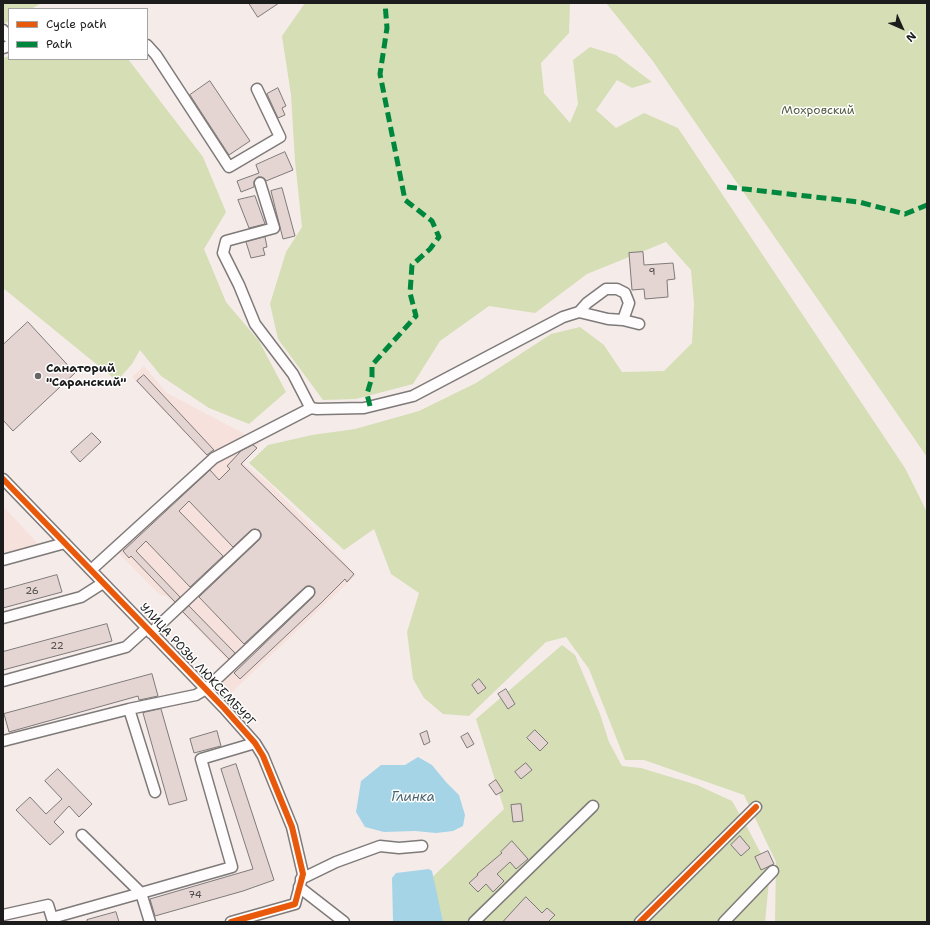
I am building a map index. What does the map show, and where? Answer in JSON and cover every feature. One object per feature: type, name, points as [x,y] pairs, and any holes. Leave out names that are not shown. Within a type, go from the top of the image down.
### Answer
[{"type":"street","points":[[148,46],[156,55],[229,167],[280,137],[257,89]]},
{"type":"street","points":[[260,183],[274,228],[226,241],[223,253],[239,285],[255,324],[293,374],[311,408]]},
{"type":"street","points":[[91,570],[214,458],[311,408],[364,408],[413,396],[563,317],[579,312],[587,303],[606,289],[617,289],[625,293],[629,303],[623,320]]},
{"type":"street","points":[[579,312],[608,320],[623,320],[639,324]]},
{"type":"street","name":"УЛИЦА РОЗЫ ЛЮКСЕМБУРГ","points":[[3,479],[206,689],[255,743],[263,756],[292,827],[303,874],[295,904],[236,921]]},
{"type":"street","points":[[3,681],[126,647],[149,630],[255,535]]},
{"type":"street","points":[[3,560],[65,543]]},
{"type":"street","points":[[3,618],[81,597],[103,583]]},
{"type":"street","points":[[3,741],[129,709],[191,696],[206,689],[309,592]]},
{"type":"street","points":[[129,709],[155,792]]},
{"type":"street","points":[[3,915],[48,905],[52,918],[232,867],[201,759],[255,743]]},
{"type":"street","points":[[474,922],[593,806]]},
{"type":"street","points":[[640,922],[756,807]]},
{"type":"street","points":[[82,835],[141,893],[150,922]]},
{"type":"street","points":[[344,922],[300,883],[336,862],[380,846],[399,848],[422,846]]},
{"type":"street","points":[[724,922],[773,871]]},
{"type":"shaded area","points":[[144,366],[167,393],[241,432],[260,444],[243,463],[269,483],[356,575],[228,696],[211,678],[228,661],[166,596],[160,595],[116,551],[209,459],[132,377]]},
{"type":"shaded area","points":[[3,506],[43,549],[3,564]]},
{"type":"green space","points":[[3,3],[42,3],[33,8],[8,8],[8,22],[3,24]]},
{"type":"green space","points":[[305,3],[570,3],[569,33],[541,63],[544,93],[570,123],[578,104],[573,60],[590,47],[616,55],[652,82],[632,88],[617,80],[596,110],[616,128],[644,113],[678,128],[905,468],[927,512],[927,922],[775,922],[776,862],[744,795],[644,760],[625,760],[589,669],[566,637],[546,642],[469,716],[443,714],[424,698],[413,679],[407,632],[419,593],[391,574],[374,529],[344,550],[249,463],[268,445],[312,435],[355,429],[419,411],[476,383],[551,334],[580,327],[604,345],[622,372],[664,371],[692,343],[694,304],[691,270],[666,242],[587,274],[535,313],[489,306],[440,341],[413,384],[356,399],[323,400],[278,339],[270,304],[286,252],[302,227],[295,161],[291,95],[282,36]]},
{"type":"green space","name":"Мохровский","points":[[606,3],[927,3],[927,457],[652,60]]},
{"type":"green space","points":[[8,56],[8,60],[129,60],[203,157],[226,212],[204,249],[226,302],[259,341],[286,392],[249,424],[209,408],[161,376],[140,350],[132,364],[117,381],[3,288],[3,58]]},
{"type":"green space","points":[[562,645],[575,655],[600,714],[609,742],[622,766],[641,768],[697,785],[732,801],[770,871],[765,922],[398,922],[424,885],[504,809],[476,719]]},
{"type":"water","name":"Глинка","points":[[418,757],[432,765],[459,795],[465,815],[463,826],[453,831],[436,833],[415,831],[384,832],[365,827],[356,812],[361,781],[381,765],[405,765]]},
{"type":"water","points":[[429,869],[432,871],[443,922],[393,922],[392,878],[396,873]]},
{"type":"building","points":[[249,3],[279,3],[258,17]]},
{"type":"building","points":[[210,81],[250,141],[229,155],[190,95]]},
{"type":"building","points":[[278,88],[286,106],[282,108],[285,115],[278,118],[267,94]]},
{"type":"building","points":[[285,152],[293,170],[266,181],[262,177],[258,177],[254,181],[254,187],[241,192],[237,181],[259,173],[256,165]]},
{"type":"building","points":[[282,188],[295,236],[283,239],[271,191]]},
{"type":"building","points":[[255,196],[265,224],[249,228],[238,200]]},
{"type":"building","points":[[265,237],[267,247],[263,248],[265,255],[251,258],[246,242]]},
{"type":"building","points":[[643,252],[644,265],[673,263],[675,279],[667,280],[668,297],[645,299],[644,289],[632,290],[629,253]]},
{"type":"building","name":"Санаторий \"Саранский\"","points":[[28,322],[75,373],[13,431],[3,420],[3,345]]},
{"type":"building","points":[[144,375],[214,450],[207,455],[137,381]]},
{"type":"building","points":[[92,433],[101,442],[80,462],[71,452]]},
{"type":"building","points":[[253,445],[257,448],[241,464],[354,574],[347,582],[345,579],[240,679],[234,673],[313,597],[315,593],[314,588],[310,586],[305,587],[244,644],[199,597],[259,540],[261,534],[259,530],[251,530],[233,547],[189,501],[179,511],[223,556],[190,587],[146,541],[136,551],[180,597],[175,602],[131,556],[129,558],[123,551],[210,470],[219,480],[230,469],[227,466],[241,451]]},
{"type":"building","points":[[57,575],[62,592],[3,608],[3,590]]},
{"type":"building","points":[[189,606],[235,653],[229,659],[183,612]]},
{"type":"building","points":[[107,624],[112,641],[3,670],[3,652]]},
{"type":"building","points":[[152,674],[158,696],[139,700],[138,696],[9,732],[4,714]]},
{"type":"building","points":[[479,679],[486,688],[478,694],[472,685]]},
{"type":"building","points":[[506,689],[515,704],[508,709],[498,694]]},
{"type":"building","points":[[161,709],[187,800],[169,805],[143,713]]},
{"type":"building","points":[[535,730],[548,743],[540,751],[527,738]]},
{"type":"building","points":[[217,731],[221,746],[194,753],[190,739]]},
{"type":"building","points":[[427,731],[430,742],[424,745],[420,734]]},
{"type":"building","points":[[468,733],[474,744],[467,748],[461,737]]},
{"type":"building","points":[[526,763],[532,770],[521,779],[515,772]]},
{"type":"building","points":[[236,764],[274,880],[243,891],[155,916],[150,899],[253,869],[221,769]]},
{"type":"building","points":[[58,769],[92,804],[79,817],[69,806],[54,822],[64,832],[50,845],[16,810],[30,797],[46,814],[62,799],[45,781]]},
{"type":"building","points":[[496,780],[503,791],[496,795],[489,785]]},
{"type":"building","points":[[521,804],[523,821],[513,822],[511,805]]},
{"type":"building","points":[[740,836],[750,848],[741,856],[731,845]]},
{"type":"building","points":[[512,841],[528,859],[516,869],[510,862],[497,874],[504,881],[493,892],[486,884],[478,892],[469,883],[478,875],[477,874],[502,853],[501,852]]},
{"type":"building","points":[[768,851],[774,864],[761,870],[755,857]]},
{"type":"building","points":[[526,897],[542,913],[547,908],[555,915],[548,922],[503,922]]},
{"type":"building","points":[[116,912],[119,922],[87,922],[87,920]]},
{"type":"marked path","points":[[370,406],[367,394],[372,377],[372,365],[416,316],[410,293],[412,265],[430,249],[439,237],[432,221],[405,200],[380,74],[387,28],[385,3]]},
{"type":"marked path","points":[[727,187],[859,202],[905,214],[927,205]]},
{"type":"cycle path","points":[[3,479],[224,708],[255,743],[263,756],[292,827],[303,874],[295,904],[231,922]]},
{"type":"cycle path","points":[[640,922],[756,807]]},
{"type":"place","name":"Санаторий \"Саранский\"","points":[[38,376]]}]
